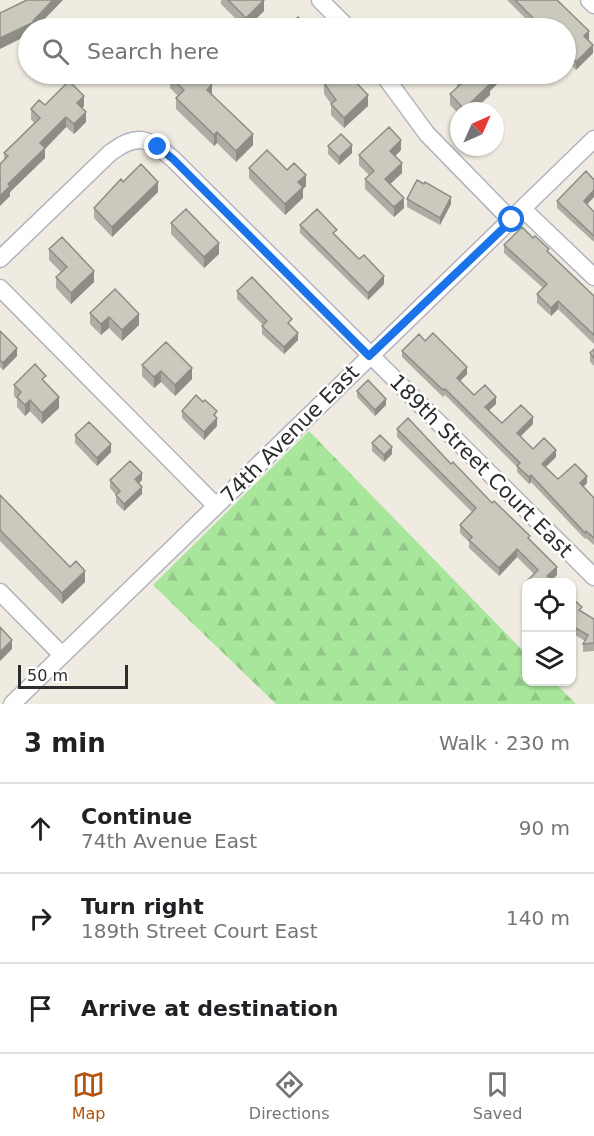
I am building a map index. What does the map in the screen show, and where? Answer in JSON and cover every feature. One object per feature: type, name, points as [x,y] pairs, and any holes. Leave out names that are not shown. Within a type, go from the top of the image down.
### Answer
[{"type":"street","points":[[320,0],[338,18]]},
{"type":"street","points":[[589,0],[594,5]]},
{"type":"street","points":[[390,84],[427,134],[517,214],[594,277]]},
{"type":"street","name":"74th Avenue East","points":[[12,704],[594,139]]},
{"type":"street","name":"189th Street Court East","points":[[0,259],[124,142],[144,140],[158,147],[173,159],[594,577]]},
{"type":"street","points":[[0,288],[216,506]]},
{"type":"street","points":[[0,592],[62,654]]},
{"type":"green space","points":[[309,431],[522,650],[522,686],[558,686],[576,704],[276,704],[153,585]]},
{"type":"building","points":[[27,0],[53,0],[36,18],[18,18],[18,30],[0,38],[0,13]]},
{"type":"building","points":[[228,0],[264,0],[246,18]]},
{"type":"building","points":[[515,0],[557,0],[576,18],[533,18]]},
{"type":"building","points":[[576,18],[589,31],[584,36],[593,45],[576,62]]},
{"type":"building","points":[[66,84],[72,84],[84,96],[77,103],[86,112],[74,124],[66,117],[40,143],[45,148],[8,184],[10,186],[0,196],[0,164],[8,156],[4,153],[40,118],[31,109],[39,100],[45,105]]},
{"type":"building","points":[[178,84],[212,84],[207,90],[253,134],[236,151],[217,132],[214,135],[176,98],[184,90]]},
{"type":"building","points":[[325,84],[358,84],[368,95],[344,118],[331,104],[336,100]]},
{"type":"building","points":[[461,84],[490,84],[471,102],[457,102],[450,94]]},
{"type":"building","points":[[389,127],[401,140],[390,151],[402,163],[385,179],[404,198],[394,207],[365,179],[374,171],[359,155]]},
{"type":"building","points":[[341,134],[352,145],[339,157],[328,146]]},
{"type":"building","points":[[267,150],[287,170],[294,163],[306,175],[298,182],[303,187],[285,204],[249,168]]},
{"type":"building","points":[[141,164],[158,182],[112,227],[94,208],[121,179],[123,182]]},
{"type":"building","points":[[586,171],[594,180],[594,190],[584,201],[594,212],[594,236],[557,201]]},
{"type":"building","points":[[417,180],[451,197],[440,218],[407,199]]},
{"type":"building","points":[[186,209],[219,243],[204,257],[171,223]]},
{"type":"building","points":[[317,209],[337,230],[333,233],[359,259],[364,255],[384,276],[368,293],[300,225]]},
{"type":"building","points":[[522,227],[549,249],[547,251],[594,296],[594,335],[558,301],[551,308],[537,294],[547,284],[504,245]]},
{"type":"building","points":[[62,237],[94,271],[71,293],[56,277],[67,267],[49,249]]},
{"type":"building","points":[[252,277],[292,319],[288,323],[298,333],[284,347],[262,326],[267,321],[237,291]]},
{"type":"building","points":[[115,289],[139,314],[122,330],[109,317],[101,324],[90,313]]},
{"type":"building","points":[[0,331],[17,348],[3,363],[0,360]]},
{"type":"building","points":[[433,333],[467,367],[457,378],[474,395],[485,385],[496,397],[485,407],[502,423],[521,405],[533,417],[517,433],[533,449],[544,438],[556,450],[542,464],[558,479],[575,464],[587,476],[580,483],[594,498],[594,538],[586,531],[585,533],[531,475],[529,477],[517,466],[520,463],[445,389],[443,390],[402,351],[419,334],[425,341]]},
{"type":"building","points":[[166,342],[192,368],[175,385],[161,371],[154,377],[142,365]]},
{"type":"building","points":[[35,364],[46,376],[42,379],[59,397],[42,413],[30,400],[25,405],[17,397],[21,392],[14,385]]},
{"type":"building","points":[[368,380],[386,399],[375,410],[357,391]]},
{"type":"building","points":[[196,395],[217,411],[214,415],[217,418],[204,432],[182,411]]},
{"type":"building","points":[[408,418],[451,464],[453,462],[492,503],[494,501],[530,536],[528,538],[557,567],[547,576],[549,578],[530,578],[538,570],[517,549],[499,568],[469,540],[472,537],[460,525],[476,508],[397,429]]},
{"type":"building","points":[[89,422],[111,444],[97,458],[75,435]]},
{"type":"building","points":[[380,435],[392,447],[384,455],[372,443]]},
{"type":"building","points":[[130,461],[142,473],[135,479],[142,487],[124,504],[116,495],[120,491],[110,480]]},
{"type":"building","points":[[0,495],[70,567],[76,561],[85,571],[62,593],[0,530]]},
{"type":"building","points":[[576,602],[582,607],[579,610],[594,619],[594,643],[583,644],[588,635],[576,628]]},
{"type":"building","points":[[0,627],[12,640],[0,652]]},
{"type":"route","points":[[158,147],[173,159],[369,356],[512,220]]}]
